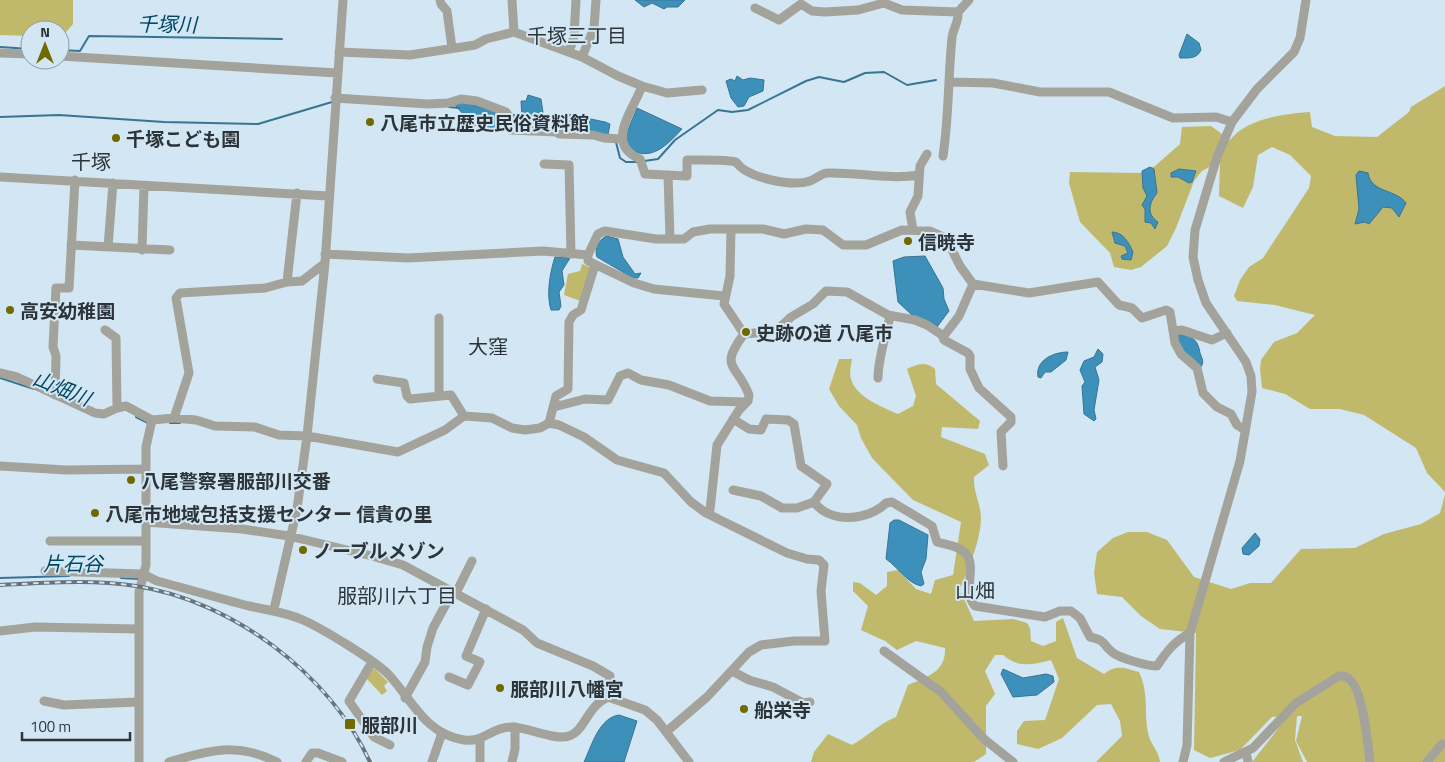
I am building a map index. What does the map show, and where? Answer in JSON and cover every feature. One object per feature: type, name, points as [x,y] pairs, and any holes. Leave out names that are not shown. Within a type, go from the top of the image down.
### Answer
[{"type":"street","points":[[274,610],[289,536],[297,508],[307,436],[324,259],[344,0]]},
{"type":"street","points":[[440,0],[440,4],[447,12],[452,48]]},
{"type":"street","points":[[512,0],[514,32]]},
{"type":"street","points":[[569,52],[575,28],[576,0]]},
{"type":"street","points":[[582,57],[592,32],[596,0]]},
{"type":"street","points":[[755,8],[779,20],[801,4],[812,11],[825,12],[858,10],[884,3],[902,10],[958,12],[969,0]]},
{"type":"street","points":[[1183,762],[1187,745],[1190,633],[1240,461],[1252,392],[1251,376],[1246,362],[1206,304],[1198,280],[1193,257],[1198,221],[1217,157],[1232,122],[1257,89],[1294,52],[1300,38],[1306,0]]},
{"type":"street","points":[[943,156],[952,35],[959,20],[958,12]]},
{"type":"street","points":[[575,28],[592,32]]},
{"type":"street","points":[[339,52],[410,55],[475,46],[486,39],[514,32],[582,57],[642,86],[667,93],[702,90]]},
{"type":"street","points":[[0,52],[20,53]]},
{"type":"street","points":[[70,57],[337,73]]},
{"type":"street","points":[[950,82],[993,83],[1040,92],[1108,92],[1173,118],[1216,118],[1232,122]]},
{"type":"street","points":[[642,86],[624,126],[622,139],[628,154],[640,159],[645,174],[687,176],[687,160],[709,162],[730,160],[736,162],[741,169],[789,184],[809,181],[824,173],[881,174],[903,178],[918,175]]},
{"type":"street","points":[[335,101],[428,104],[448,103],[461,99],[476,100],[506,112],[510,118],[511,130],[594,135],[604,138],[622,139]]},
{"type":"street","points":[[913,230],[910,212],[918,196],[918,175],[927,154]]},
{"type":"street","points":[[544,164],[569,165],[571,254]]},
{"type":"street","points":[[668,175],[670,239]]},
{"type":"street","points":[[0,177],[328,196]]},
{"type":"street","points":[[55,395],[56,356],[53,347],[56,288],[69,288],[75,180]]},
{"type":"street","points":[[108,247],[113,183]]},
{"type":"street","points":[[142,250],[144,186]]},
{"type":"street","points":[[287,282],[296,193]]},
{"type":"street","points":[[724,296],[654,289],[634,283],[588,261],[588,255],[598,234],[606,232],[656,239],[684,239],[693,232],[710,229],[763,229],[784,234],[806,229],[823,230],[843,245],[866,245],[902,230],[930,231],[946,238],[960,266],[973,284],[1029,293],[1098,282],[1121,307],[1132,308],[1142,318],[1166,310],[1170,312],[1175,343],[1181,354],[1197,368],[1203,393],[1208,400],[1232,414],[1237,425],[1245,430]]},
{"type":"street","points":[[732,230],[730,276],[724,296],[724,304],[744,334]]},
{"type":"street","points":[[70,245],[170,250]]},
{"type":"street","points":[[174,418],[189,374],[176,298],[180,293],[241,291],[302,281],[324,259],[408,258],[543,251],[588,255]]},
{"type":"street","points":[[549,423],[556,396],[568,389],[569,322],[573,315],[581,310],[595,264]]},
{"type":"street","points":[[943,337],[958,316],[973,284]]},
{"type":"street","points":[[706,513],[710,510],[717,445],[746,402],[749,394],[730,364],[732,351],[744,334],[776,331],[792,317],[813,304],[826,291],[847,292],[890,316],[916,320],[968,353],[970,356],[970,369],[979,388],[1011,416],[1011,422],[1002,427],[1001,432],[1003,466]]},
{"type":"street","points":[[878,378],[878,365],[890,316]]},
{"type":"street","points":[[439,318],[439,396]]},
{"type":"street","points":[[105,330],[116,338],[117,408]]},
{"type":"street","points":[[1174,331],[1182,330],[1212,340],[1227,332]]},
{"type":"street","points":[[0,373],[17,377],[95,413],[104,414],[126,406],[152,420],[174,418],[196,420],[215,426],[254,427],[279,435],[307,436],[398,452],[445,430],[464,416],[492,418],[512,428],[525,430],[540,428],[549,423],[559,425],[584,437],[617,460],[664,473],[692,502],[706,513],[786,553],[807,559],[819,560],[824,565],[821,590],[825,641],[794,641],[761,645],[750,652],[707,697],[666,732]]},
{"type":"street","points":[[554,407],[585,399],[608,400],[620,376],[628,373],[641,380],[669,385],[710,401],[746,402]]},
{"type":"street","points":[[377,379],[404,383],[407,396],[410,399],[439,396],[454,397],[457,408],[464,416]]},
{"type":"street","points":[[733,419],[749,429],[761,430],[766,419],[788,420],[794,424],[801,466],[827,484],[814,502],[797,508],[782,508],[761,496],[733,490]]},
{"type":"street","points":[[139,762],[139,592],[146,565],[146,447],[152,420]]},
{"type":"street","points":[[0,466],[66,470],[146,469]]},
{"type":"street","points":[[814,502],[820,510],[833,517],[862,516],[879,511],[886,503],[892,502],[932,526],[937,542],[959,548],[968,555],[971,566],[968,592],[975,606],[1044,617],[1060,611],[1071,610],[1080,618],[1090,636],[1103,640],[1112,652],[1148,666],[1157,666],[1168,649],[1179,639],[1190,633]]},
{"type":"street","points":[[145,522],[242,529],[289,536],[403,565],[523,630],[537,643],[594,666],[610,676],[608,697]]},
{"type":"street","points":[[50,541],[145,541]]},
{"type":"street","points":[[405,698],[425,662],[434,628],[472,561]]},
{"type":"street","points":[[44,571],[143,574],[157,581],[218,598],[274,610],[304,620],[372,662],[389,675],[421,717],[442,733],[462,740],[480,739],[495,730],[515,727],[567,737],[576,733],[594,705],[608,697],[645,710],[657,720],[689,762]]},
{"type":"street","points":[[449,677],[468,685],[480,662],[466,656],[486,610]]},
{"type":"street","points":[[0,631],[35,627],[138,629]]},
{"type":"street","points":[[884,651],[941,692],[984,740],[1013,762]]},
{"type":"street","points":[[372,662],[349,701],[374,736],[390,745]]},
{"type":"street","points":[[732,671],[749,680],[773,687],[802,703],[810,702]]},
{"type":"street","points":[[1224,762],[1252,748],[1296,703],[1332,680],[1346,676],[1356,689],[1361,705],[1370,762]]},
{"type":"street","points":[[44,701],[64,705],[139,702]]},
{"type":"street","points":[[512,762],[515,749],[515,727]]},
{"type":"street","points":[[432,762],[442,733]]},
{"type":"street","points":[[480,739],[480,762]]},
{"type":"street","points":[[1427,762],[1442,744]]},
{"type":"street","points":[[169,762],[214,750],[232,749],[252,751],[277,762]]},
{"type":"street","points":[[306,762],[312,753],[318,752],[342,762]]},
{"type":"street","points":[[1246,752],[1248,762]]},
{"type":"shaded area","points":[[0,0],[73,0],[73,24],[70,28],[70,20],[20,20],[20,36],[0,35]]},
{"type":"shaded area","points":[[1445,86],[1445,492],[1427,473],[1416,448],[1364,415],[1340,409],[1310,409],[1285,394],[1262,388],[1261,360],[1274,342],[1297,333],[1315,315],[1275,305],[1237,301],[1234,296],[1240,280],[1249,267],[1263,258],[1309,188],[1311,176],[1290,155],[1272,147],[1258,155],[1253,187],[1243,208],[1219,196],[1220,161],[1202,171],[1194,181],[1167,246],[1141,267],[1131,270],[1114,267],[1110,253],[1080,222],[1069,183],[1070,172],[1141,173],[1155,166],[1180,144],[1182,127],[1211,126],[1230,140],[1237,133],[1256,122],[1278,116],[1310,112],[1312,127],[1335,136],[1377,137],[1409,112],[1411,107]]},
{"type":"shaded area","points":[[582,264],[592,268],[583,302],[564,295],[568,274],[580,271]]},
{"type":"shaded area","points":[[839,359],[852,359],[850,377],[858,391],[870,401],[898,414],[913,406],[916,396],[907,369],[925,364],[932,366],[935,369],[936,384],[980,421],[978,429],[942,427],[941,437],[985,454],[989,465],[974,477],[981,514],[980,528],[976,546],[960,590],[974,621],[1013,619],[1027,623],[1030,628],[1031,641],[1043,646],[1056,641],[1056,622],[1063,618],[1077,658],[1104,674],[1117,668],[1139,672],[1144,687],[1148,733],[1160,762],[1096,762],[1122,736],[1120,721],[1111,704],[1097,705],[1062,738],[1038,749],[1017,744],[1017,731],[1024,721],[1045,720],[1059,679],[1051,660],[1020,664],[1003,655],[995,655],[985,671],[995,694],[986,706],[986,754],[974,762],[811,762],[814,752],[828,734],[852,745],[896,717],[908,685],[928,676],[939,668],[944,656],[945,648],[916,641],[897,650],[885,641],[861,630],[868,606],[853,591],[853,582],[860,583],[876,595],[887,586],[887,572],[898,570],[916,589],[931,594],[935,580],[953,575],[961,522],[913,500],[872,458],[861,438],[857,425],[839,406],[829,389]]},
{"type":"shaded area","points":[[1445,494],[1445,762],[1307,762],[1296,741],[1302,716],[1297,716],[1295,740],[1303,762],[1252,762],[1288,716],[1272,717],[1240,750],[1210,758],[1194,750],[1196,633],[1160,629],[1141,616],[1122,597],[1097,594],[1094,573],[1097,552],[1113,538],[1128,532],[1147,532],[1167,540],[1194,577],[1231,589],[1250,583],[1271,583],[1301,549],[1355,548],[1384,534],[1421,524],[1440,513]]},
{"type":"shaded area","points":[[375,669],[388,682],[384,686],[387,691],[382,695],[367,679],[370,670]]},
{"type":"water","points":[[635,0],[685,0],[678,7],[667,7],[664,9],[652,3],[644,7]]},
{"type":"water","points":[[1187,34],[1199,43],[1201,50],[1190,58],[1180,58],[1179,55]]},
{"type":"water","points":[[737,76],[743,80],[750,78],[764,80],[763,91],[749,97],[744,106],[738,107],[731,98],[726,81],[731,79],[735,81]]},
{"type":"water","points":[[528,95],[541,99],[545,126],[542,128],[522,118],[521,101],[526,101]]},
{"type":"water","points":[[461,103],[474,105],[503,115],[506,118],[507,127],[494,129],[478,125],[461,127],[463,114],[455,105]]},
{"type":"water","points":[[637,108],[682,129],[658,150],[644,154],[636,152],[628,148],[626,135]]},
{"type":"water","points":[[567,114],[610,124],[608,135],[562,131],[559,124]]},
{"type":"water","points":[[1150,167],[1154,169],[1157,193],[1150,208],[1154,219],[1158,222],[1155,229],[1151,223],[1145,222],[1145,209],[1142,205],[1147,196],[1143,188],[1142,171]]},
{"type":"water","points":[[1179,169],[1196,171],[1192,182],[1189,183],[1178,177],[1171,177],[1171,173]]},
{"type":"water","points":[[1359,171],[1368,173],[1370,179],[1379,188],[1396,195],[1406,203],[1399,217],[1392,208],[1383,207],[1369,224],[1365,222],[1355,224],[1359,209],[1356,175]]},
{"type":"water","points":[[1112,232],[1122,236],[1127,242],[1133,252],[1131,260],[1122,259],[1121,256],[1128,253],[1125,246],[1115,243]]},
{"type":"water","points":[[607,236],[618,239],[623,257],[635,274],[641,273],[638,278],[633,278],[597,257],[598,245]]},
{"type":"water","points":[[925,256],[943,288],[944,299],[949,311],[937,327],[913,316],[898,302],[893,261],[904,257]]},
{"type":"water","points":[[555,257],[570,258],[562,271],[564,285],[559,292],[561,306],[559,310],[551,310],[549,284]]},
{"type":"water","points":[[1182,334],[1192,338],[1197,343],[1203,361],[1200,368],[1179,347],[1178,335]]},
{"type":"water","points":[[1098,349],[1103,354],[1102,362],[1095,367],[1099,380],[1094,410],[1096,419],[1094,421],[1084,414],[1082,386],[1085,382],[1080,370],[1084,361],[1094,357]]},
{"type":"water","points":[[1068,352],[1066,360],[1051,372],[1045,372],[1041,378],[1038,377],[1039,366],[1042,362],[1052,355]]},
{"type":"water","points":[[894,520],[899,520],[928,535],[926,559],[921,572],[924,584],[921,586],[911,582],[886,559],[890,523]]},
{"type":"water","points":[[1255,533],[1260,539],[1259,546],[1249,555],[1243,554],[1242,548]]},
{"type":"water","points":[[1003,669],[1023,678],[1046,674],[1053,676],[1054,682],[1037,695],[1013,697],[1001,674]]},
{"type":"water","points":[[619,715],[637,721],[624,762],[584,762],[593,740],[601,727],[612,717]]},
{"type":"waterway","name":"千塚川","points":[[70,50],[80,51],[89,36],[282,39]]},
{"type":"waterway","name":"千塚川","points":[[0,47],[20,48]]},
{"type":"waterway","points":[[644,161],[658,159],[675,140],[718,110],[732,112],[748,110],[806,81],[819,77],[844,82],[865,73],[884,72],[907,85],[936,80]]},
{"type":"waterway","points":[[0,117],[59,115],[164,122],[258,124],[332,102]]},
{"type":"waterway","points":[[449,107],[459,108]]},
{"type":"waterway","points":[[513,115],[523,117]]},
{"type":"waterway","points":[[540,119],[561,122]]},
{"type":"waterway","points":[[616,142],[620,158],[626,162],[637,162]]},
{"type":"waterway","name":"山畑川","points":[[0,378],[34,389]]},
{"type":"waterway","name":"山畑川","points":[[136,417],[148,423]]},
{"type":"waterway","name":"山畑川","points":[[170,423],[180,423]]},
{"type":"waterway","name":"片石谷","points":[[0,578],[69,576]]},
{"type":"waterway","name":"片石谷","points":[[121,578],[139,579]]},
{"type":"railway","points":[[0,585],[68,582],[119,584],[172,594],[207,607],[241,625],[274,646],[303,671],[330,699],[352,730],[370,762]]},
{"type":"place","name":"八尾市立歴史民俗資料館","points":[[370,122]]},
{"type":"place","name":"千塚こども園","points":[[116,138]]},
{"type":"place","name":"信暁寺","points":[[908,241]]},
{"type":"place","name":"高安幼稚園","points":[[10,310]]},
{"type":"place","name":"史跡の道 八尾市","points":[[746,332]]},
{"type":"place","name":"八尾警察署服部川交番","points":[[131,480]]},
{"type":"place","name":"八尾市地域包括支援センター 信貴の里","points":[[95,513]]},
{"type":"place","name":"ノーブルメゾン","points":[[303,550]]},
{"type":"place","name":"服部川八幡宮","points":[[500,688]]},
{"type":"place","name":"船栄寺","points":[[744,709]]},
{"type":"place","name":"服部川","points":[[350,724]]},
{"type":"district","name":"千塚三丁目","points":[[577,35]]},
{"type":"district","name":"千塚","points":[[91,161]]},
{"type":"district","name":"大窪","points":[[488,346]]},
{"type":"district","name":"山畑","points":[[975,590]]},
{"type":"district","name":"服部川六丁目","points":[[397,595]]}]
